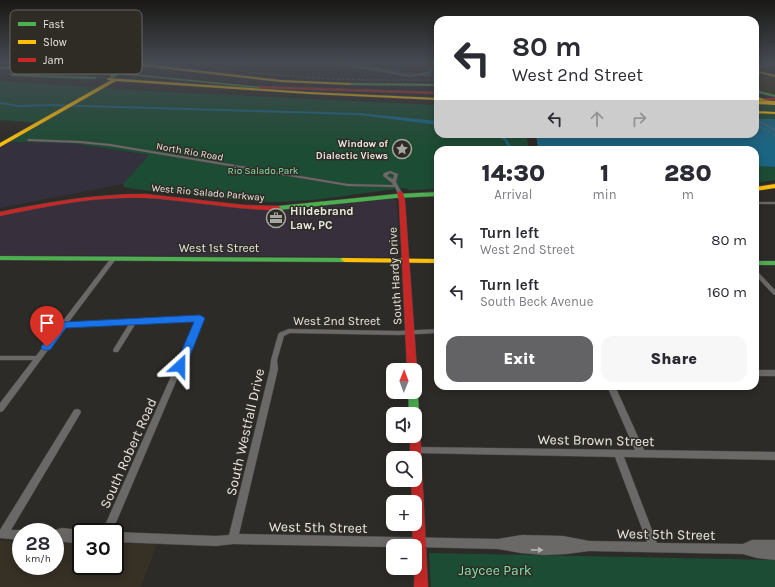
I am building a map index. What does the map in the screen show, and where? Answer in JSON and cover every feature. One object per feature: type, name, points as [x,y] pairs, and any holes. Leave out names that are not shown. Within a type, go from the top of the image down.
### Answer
[{"type":"main road","points":[[0,141],[92,90]]},
{"type":"main road","points":[[273,90],[434,99]]},
{"type":"main road","points":[[275,90],[434,94]]},
{"type":"main road","points":[[343,90],[434,94]]},
{"type":"main road","points":[[759,92],[775,96]]},
{"type":"main road","points":[[759,98],[775,99]]},
{"type":"main road","points":[[759,99],[775,103]]},
{"type":"main road","points":[[759,102],[775,103]]},
{"type":"main road","points":[[759,112],[775,113]]},
{"type":"main road","points":[[0,145],[32,124]]},
{"type":"main road","points":[[759,185],[775,182]]},
{"type":"main road","points":[[759,188],[775,186]]},
{"type":"main road","name":"West Rio Salado Parkway","points":[[0,212],[70,198],[122,193],[168,195],[256,208],[294,207],[397,187],[434,191]]},
{"type":"main road","name":"West Rio Salado Parkway","points":[[397,187],[434,193]]},
{"type":"main road","name":"South Hardy Drive","points":[[397,187],[406,261],[412,363]]},
{"type":"main road","name":"West 1st Street","points":[[0,258],[434,261]]},
{"type":"main road","points":[[759,263],[775,263]]},
{"type":"main road","points":[[416,443],[419,539]]},
{"type":"main road","points":[[420,575],[421,587]]},
{"type":"street","name":"North Rio Road","points":[[29,140],[80,142],[108,145],[353,186],[397,187]]},
{"type":"street","points":[[390,172],[397,175],[397,187],[388,177],[385,174],[390,172]]},
{"type":"street","points":[[759,203],[775,203]]},
{"type":"street","points":[[0,409],[113,259]]},
{"type":"street","points":[[759,276],[775,294]]},
{"type":"street","name":"South Robert Road","points":[[111,523],[200,318],[134,321]]},
{"type":"street","points":[[64,325],[134,321]]},
{"type":"street","points":[[116,350],[134,321]]},
{"type":"street","name":"West 2nd Street","points":[[284,333],[410,332],[434,330]]},
{"type":"street","name":"South Westfall Drive","points":[[233,539],[274,369],[276,348],[280,335],[284,333]]},
{"type":"street","points":[[0,358],[38,358]]},
{"type":"street","points":[[759,373],[775,373]]},
{"type":"street","points":[[613,390],[641,454]]},
{"type":"street","points":[[12,535],[2,534],[77,412]]},
{"type":"street","name":"West Brown Street","points":[[416,450],[775,456]]},
{"type":"street","points":[[618,453],[654,547]]},
{"type":"street","name":"West 5th Street","points":[[124,537],[174,538],[216,541],[233,539],[386,541]]},
{"type":"street","name":"West 5th Street","points":[[422,542],[498,544],[517,548],[546,550],[566,550],[589,546],[743,549],[757,554],[775,555]]},
{"type":"street","name":"West 5th Street","points":[[743,549],[752,545],[775,545]]},
{"type":"shaded area","points":[[9,142],[69,143],[149,155],[123,184],[0,208],[0,148]]},
{"type":"shaded area","points":[[113,198],[177,200],[217,206],[317,207],[392,199],[397,201],[399,255],[397,257],[0,255],[0,217],[28,210],[82,201]]},
{"type":"shaded area","points":[[0,541],[12,541],[12,575],[64,575],[64,542],[72,543],[72,575],[124,575],[124,543],[157,544],[141,587],[0,587]]},
{"type":"green space","name":"Rio Salado Park","points":[[0,90],[138,90],[434,105],[434,138],[527,138],[528,146],[434,146],[434,189],[408,190],[406,188],[311,200],[266,202],[175,192],[150,191],[124,187],[123,184],[149,155],[69,143],[9,142],[39,123],[0,120]]},
{"type":"green space","points":[[759,105],[775,105],[775,119],[759,119]]},
{"type":"green space","points":[[759,166],[775,167],[775,180],[759,182]]},
{"type":"green space","name":"Jaycee Park","points":[[429,553],[775,560],[775,587],[431,587]]},
{"type":"sand","points":[[759,90],[775,90],[775,95],[759,91]]},
{"type":"water","points":[[759,119],[775,119],[775,167],[759,166],[759,146],[538,146],[536,138],[759,138]]},
{"type":"waterway","points":[[0,103],[19,106],[49,105],[359,114],[434,123]]},
{"type":"waterway","points":[[503,138],[509,146]]},
{"type":"tram line","points":[[759,121],[775,130]]},
{"type":"railway","points":[[759,126],[775,135]]},
{"type":"traffic: fast","points":[[759,92],[775,96]]},
{"type":"traffic: fast","points":[[278,208],[396,196],[434,194]]},
{"type":"traffic: fast","points":[[0,258],[345,260]]},
{"type":"traffic: fast","points":[[759,263],[775,263]]},
{"type":"traffic: fast","points":[[413,399],[414,407]]},
{"type":"traffic: slow","points":[[0,145],[96,90]]},
{"type":"traffic: slow","points":[[272,90],[434,99]]},
{"type":"traffic: slow","points":[[759,98],[774,104]]},
{"type":"traffic: slow","points":[[759,102],[775,103]]},
{"type":"traffic: slow","points":[[759,112],[775,113]]},
{"type":"traffic: slow","points":[[759,188],[775,186]]},
{"type":"traffic: slow","points":[[345,260],[434,261]]},
{"type":"traffic: jam","points":[[360,90],[434,93]]},
{"type":"traffic: jam","points":[[766,99],[775,99]]},
{"type":"traffic: jam","points":[[400,193],[402,201],[412,363]]},
{"type":"traffic: jam","points":[[0,214],[72,200],[127,196],[162,197],[228,206],[278,208]]},
{"type":"traffic: jam","points":[[415,443],[421,587]]},
{"type":"place","name":"Window of Dialectic Views","points":[[402,149]]},
{"type":"place","name":"Hildebrand Law, PC","points":[[276,218]]},
{"type":"route","points":[[47,347],[64,325],[200,318],[200,323],[180,366]]}]
